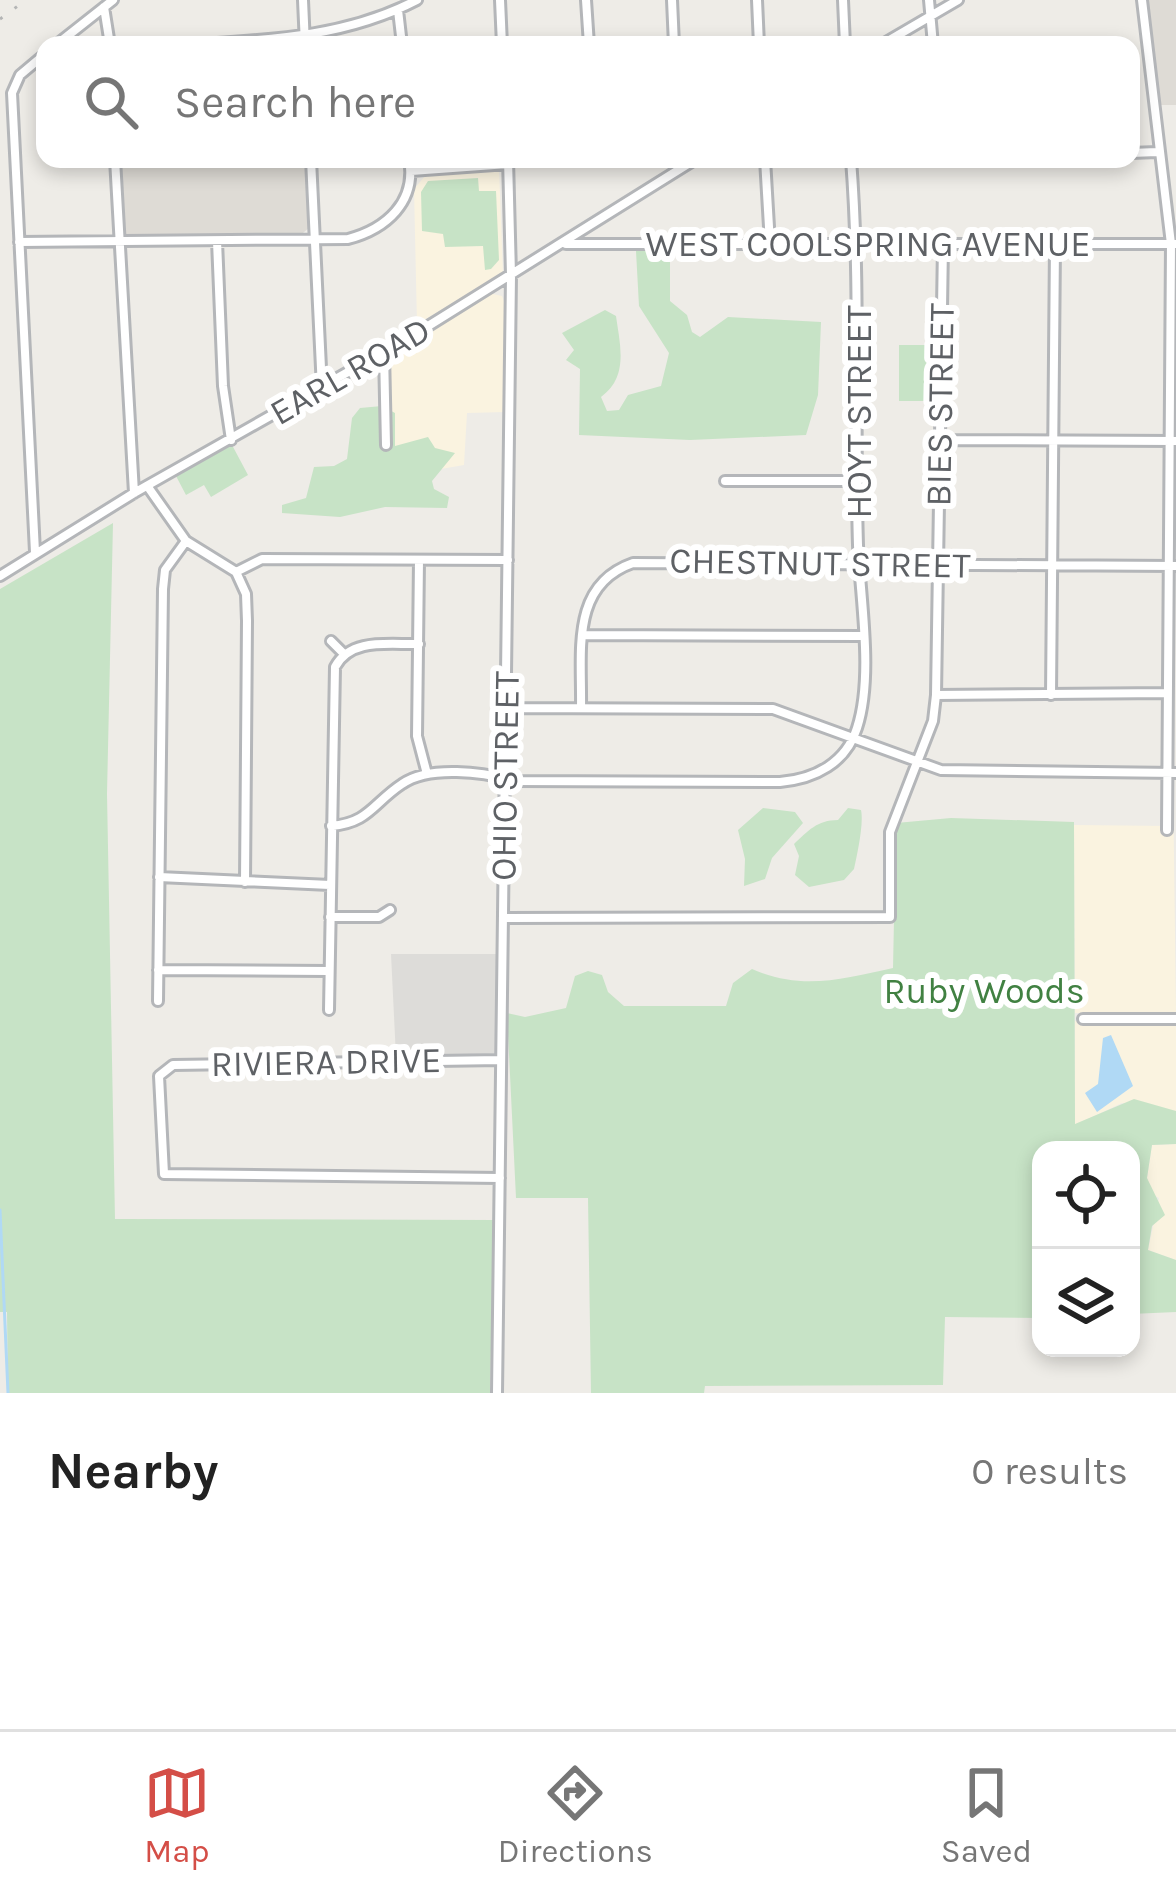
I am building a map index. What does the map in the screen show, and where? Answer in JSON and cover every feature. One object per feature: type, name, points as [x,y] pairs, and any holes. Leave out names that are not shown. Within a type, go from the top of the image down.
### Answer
[{"type":"street","points":[[303,0],[305,36]]},
{"type":"street","points":[[320,36],[417,0]]},
{"type":"street","points":[[500,0],[502,36]]},
{"type":"street","points":[[586,0],[588,36]]},
{"type":"street","points":[[672,0],[674,36]]},
{"type":"street","points":[[757,0],[759,36]]},
{"type":"street","points":[[843,0],[845,36]]},
{"type":"street","points":[[929,0],[932,36]]},
{"type":"street","points":[[895,36],[958,0]]},
{"type":"street","points":[[1142,0],[1157,152],[1173,244],[1168,693],[1172,773],[1167,830]]},
{"type":"street","points":[[67,36],[108,3]]},
{"type":"street","points":[[108,3],[110,36]]},
{"type":"street","points":[[398,10],[401,36]]},
{"type":"street","points":[[34,551],[13,83],[36,62]]},
{"type":"street","points":[[1140,153],[1157,152]]},
{"type":"street","points":[[115,168],[134,493]]},
{"type":"street","points":[[312,168],[322,388]]},
{"type":"street","points":[[19,242],[316,242],[370,233],[388,222],[402,204],[410,168]]},
{"type":"street","points":[[411,171],[443,168]]},
{"type":"street","name":"OHIO STREET","points":[[497,1393],[512,275],[508,168]]},
{"type":"street","name":"EARL ROAD","points":[[0,576],[34,551],[384,352],[682,168]]},
{"type":"street","points":[[766,168],[770,244]]},
{"type":"street","name":"HOYT STREET","points":[[852,168],[863,636],[854,737]]},
{"type":"street","points":[[217,241],[223,386],[231,440]]},
{"type":"street","name":"WEST COOLSPRING AVENUE","points":[[560,244],[1173,244]]},
{"type":"street","name":"BIES STREET","points":[[502,918],[890,916],[890,832],[933,721],[936,695],[943,244]]},
{"type":"street","points":[[1051,695],[1055,244]]},
{"type":"street","points":[[384,352],[386,445]]},
{"type":"street","points":[[940,440],[1173,441]]},
{"type":"street","points":[[725,481],[858,481]]},
{"type":"street","points":[[148,486],[186,541],[236,572],[248,621],[245,882]]},
{"type":"street","points":[[158,1000],[163,590],[165,570],[186,541]]},
{"type":"street","points":[[236,572],[262,559],[508,560]]},
{"type":"street","points":[[419,560],[417,736],[427,774]]},
{"type":"street","name":"CHESTNUT STREET","points":[[580,707],[583,635],[596,585],[633,563],[1173,566]]},
{"type":"street","points":[[583,635],[863,636]]},
{"type":"street","points":[[331,641],[343,653]]},
{"type":"street","points":[[343,653],[369,645],[419,644]]},
{"type":"street","points":[[329,1010],[333,687],[343,653]]},
{"type":"street","points":[[936,695],[1168,693]]},
{"type":"street","points":[[506,708],[772,709],[914,762],[954,772],[1172,773]]},
{"type":"street","points":[[331,826],[356,824],[402,783],[427,774],[798,781],[837,760],[854,737]]},
{"type":"street","points":[[159,877],[330,885]]},
{"type":"street","points":[[330,917],[379,917],[390,910]]},
{"type":"street","points":[[158,970],[329,971]]},
{"type":"street","points":[[1083,1019],[1176,1019]]},
{"type":"street","name":"RIVIERA DRIVE","points":[[500,1178],[164,1174],[160,1076],[173,1064],[501,1060]]},
{"type":"shaded area","points":[[1146,0],[1176,0],[1176,105],[1156,105]]},
{"type":"shaded area","points":[[119,168],[305,168],[310,227],[297,238],[123,237]]},
{"type":"shaded area","points":[[499,168],[503,274],[417,324],[414,189],[425,176]]},
{"type":"shaded area","points":[[488,293],[502,296],[505,304],[506,412],[467,413],[464,465],[389,478],[386,356]]},
{"type":"shaded area","points":[[1173,777],[1176,1014],[1075,1013],[1074,825],[1171,826]]},
{"type":"shaded area","points":[[391,954],[497,954],[496,1053],[396,1057]]},
{"type":"shaded area","points":[[1075,1021],[1176,1023],[1176,1111],[1122,1103],[1075,1125]]},
{"type":"shaded area","points":[[1176,1144],[1176,1260],[1148,1250],[1159,1198],[1150,1193],[1147,1178],[1152,1145]]},
{"type":"green space","points":[[478,178],[479,191],[496,191],[499,260],[485,270],[483,246],[445,247],[443,234],[422,231],[421,192],[428,181]]},
{"type":"green space","points":[[636,251],[670,251],[670,301],[687,315],[692,332],[700,337],[728,317],[821,322],[818,395],[806,435],[690,440],[579,435],[580,369],[566,360],[574,350],[562,333],[605,310],[616,316],[620,360],[616,380],[601,397],[607,411],[619,410],[628,395],[661,386],[669,353],[639,306]]},
{"type":"green space","points":[[899,345],[933,345],[933,401],[899,401]]},
{"type":"green space","points":[[382,406],[395,413],[395,446],[428,437],[435,448],[455,453],[432,481],[434,489],[449,497],[447,508],[385,507],[340,517],[282,513],[282,505],[306,498],[314,467],[334,466],[347,459],[352,418],[360,408]]},
{"type":"green space","points":[[232,445],[248,475],[211,497],[204,485],[186,495],[176,476]]},
{"type":"green space","points":[[113,523],[107,794],[115,1219],[494,1220],[490,1393],[8,1393],[7,1312],[0,1312],[0,589]]},
{"type":"green space","points":[[763,808],[795,812],[803,823],[772,858],[765,879],[744,886],[745,859],[738,830]]},
{"type":"green space","points":[[848,808],[861,810],[862,816],[854,869],[844,880],[809,887],[795,875],[799,856],[794,844],[819,824],[838,820]]},
{"type":"green space","name":"Ruby Woods","points":[[951,818],[1074,822],[1075,1124],[1134,1099],[1176,1111],[1176,1144],[1152,1145],[1147,1178],[1165,1215],[1152,1226],[1148,1250],[1176,1260],[1176,1312],[1140,1314],[1140,1141],[1032,1141],[1032,1318],[945,1317],[943,1385],[705,1386],[704,1393],[591,1393],[588,1198],[516,1198],[507,1013],[525,1017],[566,1008],[575,976],[588,971],[602,975],[608,992],[624,1006],[726,1006],[733,983],[752,969],[805,981],[893,968],[896,823]]},
{"type":"water","points":[[1111,1035],[1133,1086],[1097,1112],[1085,1093],[1098,1084],[1103,1038]]},
{"type":"waterway","points":[[0,1210],[8,1393]]},
{"type":"railway","points":[[0,19],[26,0]]}]
